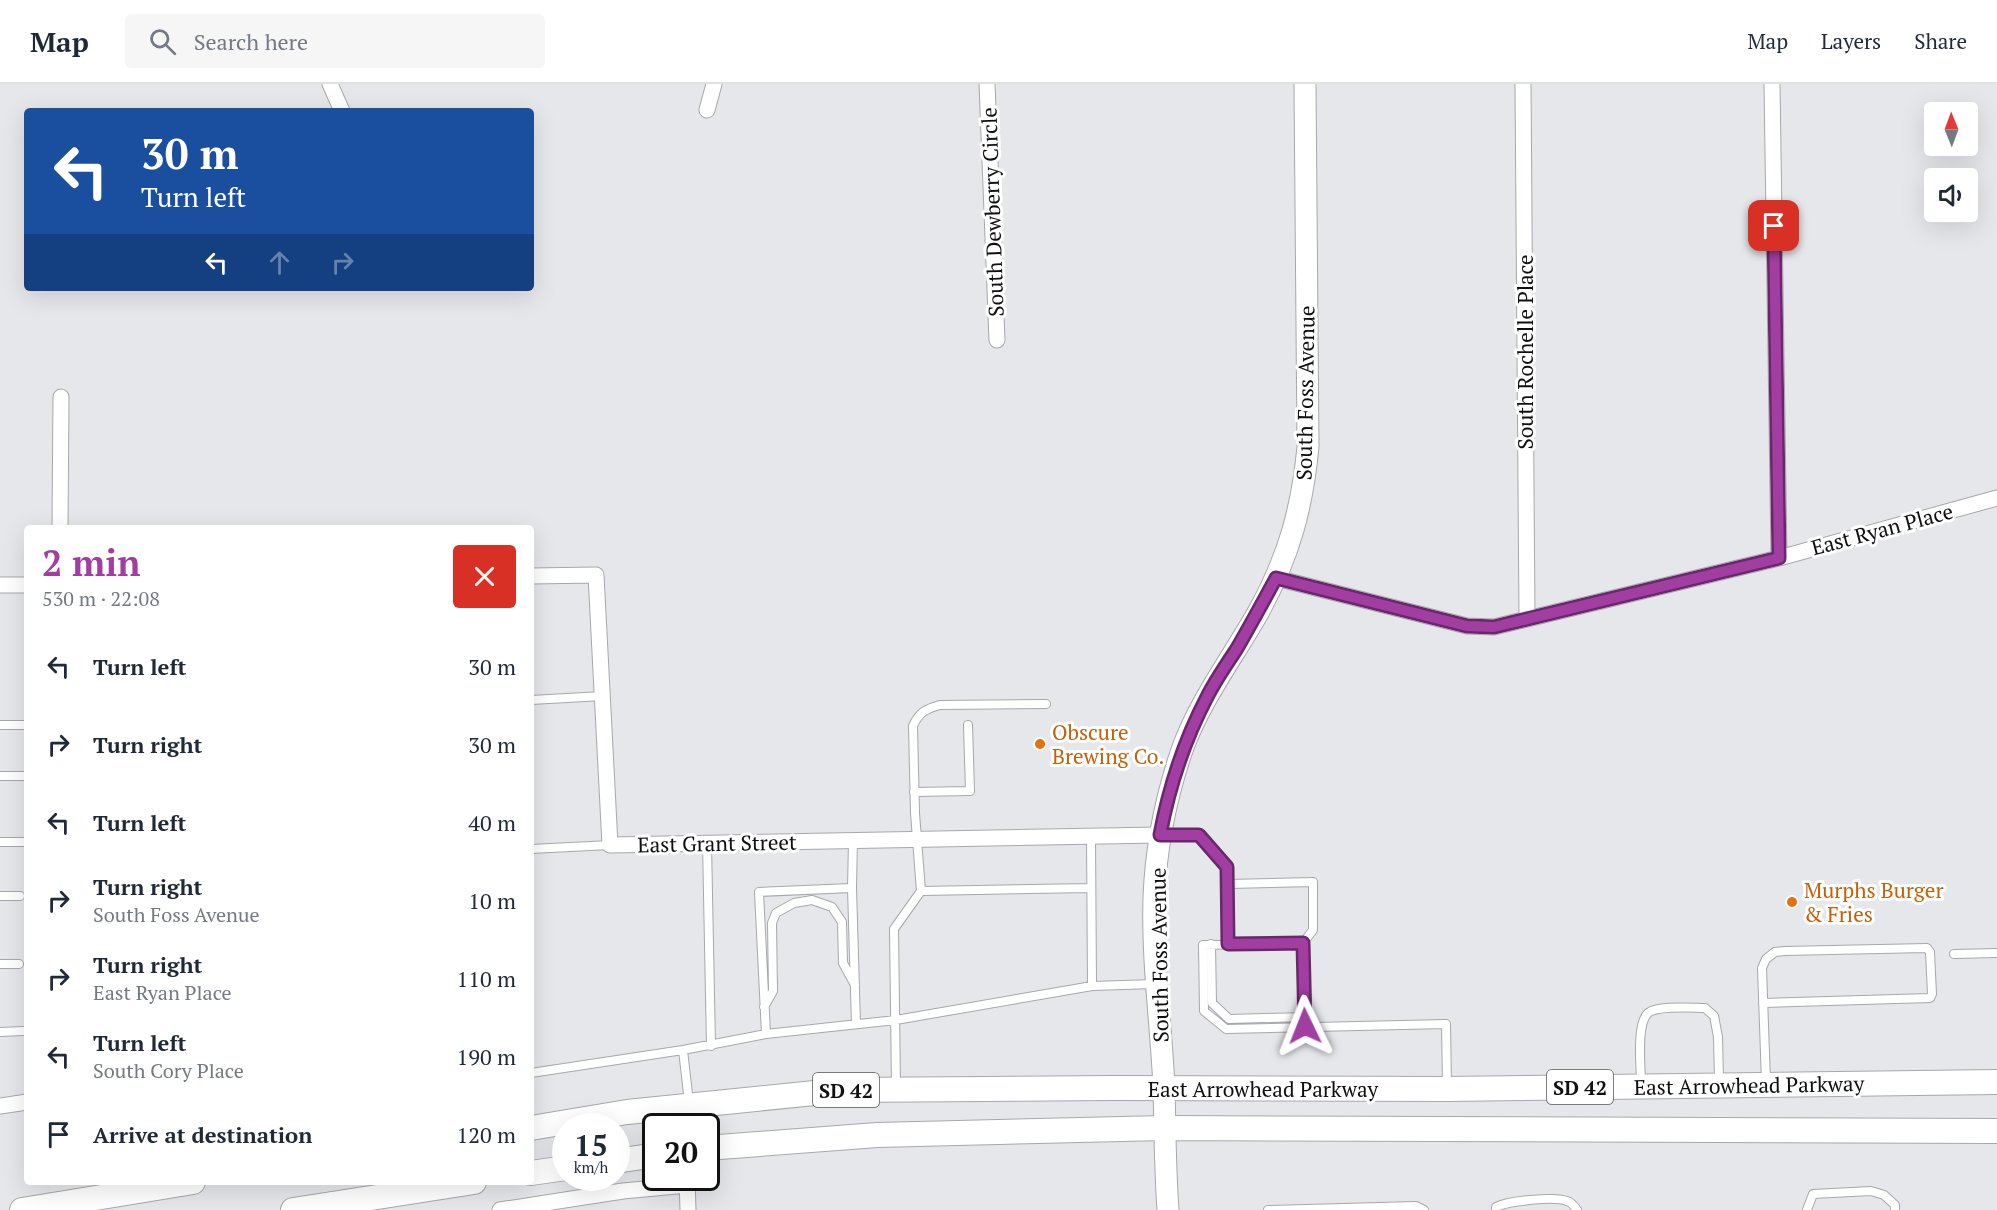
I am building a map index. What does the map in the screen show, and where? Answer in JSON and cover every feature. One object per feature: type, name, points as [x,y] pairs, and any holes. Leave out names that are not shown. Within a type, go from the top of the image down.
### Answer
[{"type":"main road","name":"East Arrowhead Parkway","points":[[534,1128],[627,1112],[844,1090],[1447,1089],[1997,1082]]},
{"type":"main road","name":"East Arrowhead Parkway","points":[[720,1147],[877,1134],[1164,1128],[1997,1131]]},
{"type":"main road","points":[[534,1173],[552,1170]]},
{"type":"main road","points":[[21,1210],[173,1185]]},
{"type":"main road","points":[[293,1210],[455,1185]]},
{"type":"street","points":[[330,84],[341,108]]},
{"type":"street","points":[[707,110],[714,84]]},
{"type":"street","name":"South Dewberry Circle","points":[[987,84],[997,340]]},
{"type":"street","name":"South Foss Avenue","points":[[1168,1210],[1154,900],[1160,835],[1183,749],[1208,694],[1276,578],[1290,544],[1298,515],[1308,447],[1305,84]]},
{"type":"street","name":"South Rochelle Place","points":[[1522,84],[1527,620]]},
{"type":"street","points":[[1772,84],[1779,558]]},
{"type":"street","points":[[60,525],[61,397]]},
{"type":"street","name":"East Ryan Place","points":[[1276,578],[1467,626],[1494,627],[1779,558],[1997,498]]},
{"type":"street","name":"East Grant Street","points":[[534,576],[596,575],[610,845],[1160,835]]},
{"type":"street","points":[[0,585],[24,585]]},
{"type":"street","points":[[0,1106],[24,1102]]},
{"type":"street","points":[[500,1210],[642,1188]]},
{"type":"street","points":[[687,1191],[688,1210]]},
{"type":"lane","points":[[534,700],[603,696]]},
{"type":"lane","points":[[896,1089],[894,929],[921,891],[916,839],[913,726],[918,715],[927,708],[940,705],[1046,704]]},
{"type":"lane","points":[[0,725],[24,725]]},
{"type":"lane","points":[[914,792],[970,791],[968,725]]},
{"type":"lane","points":[[0,776],[24,776]]},
{"type":"lane","points":[[1160,835],[1199,835],[1227,867],[1228,944]]},
{"type":"lane","points":[[1091,837],[1092,986]]},
{"type":"lane","points":[[853,840],[856,1024]]},
{"type":"lane","points":[[0,842],[24,842]]},
{"type":"lane","points":[[707,843],[711,1046]]},
{"type":"lane","points":[[534,849],[610,845]]},
{"type":"lane","points":[[1228,884],[1313,882],[1313,930],[1303,943],[1305,1026]]},
{"type":"lane","points":[[766,1034],[759,892],[852,888]]},
{"type":"lane","points":[[921,891],[1091,888]]},
{"type":"lane","points":[[0,896],[20,896]]},
{"type":"lane","points":[[764,1007],[773,991],[772,923],[776,913],[794,903],[812,900],[832,907],[842,922],[843,963],[855,985]]},
{"type":"lane","points":[[1303,943],[1203,945],[1204,1011],[1226,1029],[1446,1024],[1447,1089]]},
{"type":"lane","points":[[1211,944],[1212,1003],[1229,1019],[1305,1017]]},
{"type":"lane","points":[[1762,1003],[1930,998],[1932,994],[1930,952],[1927,948],[1774,952],[1766,959],[1762,968],[1762,1003],[1766,1086]]},
{"type":"lane","points":[[1954,954],[1997,953]]},
{"type":"lane","points":[[0,964],[19,964]]},
{"type":"lane","points":[[534,1073],[711,1046],[766,1034],[896,1020],[1092,986],[1157,984]]},
{"type":"lane","points":[[1641,1086],[1641,1032],[1642,1023],[1648,1013],[1659,1009],[1705,1008],[1714,1016],[1718,1037],[1719,1086]]},
{"type":"lane","points":[[0,1032],[23,1031]]},
{"type":"lane","points":[[683,1050],[690,1106]]},
{"type":"lane","points":[[1805,1209],[1813,1194],[1871,1191],[1884,1195],[1895,1205],[1895,1210]]},
{"type":"lane","points":[[1496,1209],[1507,1202],[1558,1199],[1569,1201],[1577,1210]]},
{"type":"lane","points":[[1268,1210],[1416,1206],[1424,1210]]},
{"type":"place","name":"Obscure Brewing Co.","points":[[1040,744]]},
{"type":"place","name":"Murphs Burger & Fries","points":[[1792,902]]},
{"type":"route","points":[[1305,1026],[1303,943],[1228,944],[1227,867],[1199,835],[1160,835],[1183,749],[1194,724],[1208,694],[1276,578],[1467,626],[1494,627],[1779,558],[1774,226]]}]
